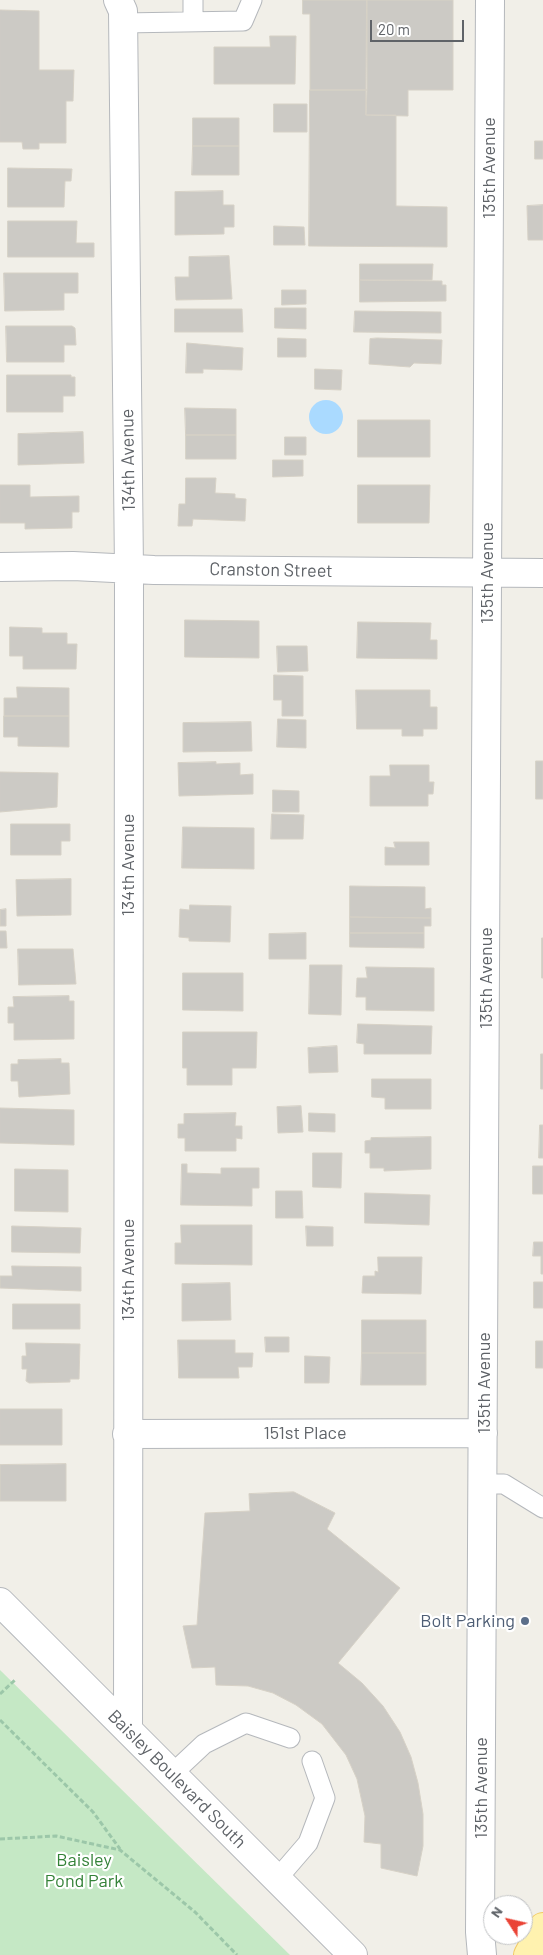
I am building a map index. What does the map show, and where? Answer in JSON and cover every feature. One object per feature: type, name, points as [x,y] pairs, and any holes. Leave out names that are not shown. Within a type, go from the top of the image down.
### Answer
[{"type":"main road","points":[[528,1955],[543,1927]]},
{"type":"street","name":"135th Avenue","points":[[482,1955],[480,1932],[490,0]]},
{"type":"street","name":"134th Avenue","points":[[120,12],[129,570],[128,1730]]},
{"type":"street","name":"Cranston Street","points":[[0,567],[73,566],[129,570],[543,573]]},
{"type":"street","name":"151st Place","points":[[127,1434],[483,1433]]},
{"type":"street","name":"Baisley Boulevard South","points":[[0,1602],[353,1955]]},
{"type":"lane","points":[[192,22],[193,0]]},
{"type":"lane","points":[[120,12],[192,22],[243,21],[252,0]]},
{"type":"lane","points":[[483,1484],[504,1484],[543,1508]]},
{"type":"lane","points":[[172,1774],[204,1744],[246,1723],[290,1738]]},
{"type":"lane","points":[[277,1879],[308,1843],[325,1798],[312,1761]]},
{"type":"path","points":[[0,1694],[16,1680]]},
{"type":"path","points":[[0,1720],[93,1812],[120,1850],[195,1912],[237,1955]]},
{"type":"path","points":[[0,1840],[56,1836],[120,1850]]},
{"type":"green space","name":"Baisley Pond Park","points":[[0,1670],[290,1955],[0,1955]]},
{"type":"water","points":[[326,400],[333,401],[338,405],[342,410],[342,424],[338,429],[333,433],[326,434],[319,433],[314,429],[310,424],[309,417],[310,410],[314,405],[319,401]]},
{"type":"building","points":[[303,0],[367,0],[367,90],[310,90],[310,14],[303,14]]},
{"type":"building","points":[[367,0],[453,0],[453,90],[408,90],[408,116],[366,115]]},
{"type":"building","points":[[0,10],[39,11],[39,70],[74,70],[73,101],[66,101],[66,143],[39,143],[39,149],[23,149],[22,142],[0,142]]},
{"type":"building","points":[[270,36],[296,36],[295,84],[214,84],[214,47],[270,47]]},
{"type":"building","points":[[310,90],[367,90],[366,115],[396,115],[396,206],[447,207],[447,247],[309,246]]},
{"type":"building","points":[[274,104],[307,104],[307,132],[274,132]]},
{"type":"building","points":[[193,118],[239,118],[239,146],[193,146]]},
{"type":"building","points":[[535,141],[543,141],[543,159],[535,159]]},
{"type":"building","points":[[193,146],[239,146],[239,175],[192,175]]},
{"type":"building","points":[[8,168],[72,169],[71,181],[65,181],[64,207],[8,207]]},
{"type":"building","points":[[223,191],[223,205],[234,205],[234,227],[224,227],[224,234],[175,235],[175,192]]},
{"type":"building","points":[[543,205],[543,240],[528,240],[527,206]]},
{"type":"building","points":[[8,221],[77,221],[76,243],[94,243],[94,257],[8,257]]},
{"type":"building","points":[[274,226],[304,227],[305,245],[274,245]]},
{"type":"building","points":[[229,256],[232,299],[176,300],[175,277],[189,277],[189,257]]},
{"type":"building","points":[[360,264],[433,264],[432,280],[360,280]]},
{"type":"building","points":[[4,273],[78,273],[78,293],[64,293],[64,310],[5,311]]},
{"type":"building","points":[[360,280],[442,281],[442,285],[446,285],[446,301],[360,302]]},
{"type":"building","points":[[282,290],[306,290],[306,304],[282,305]]},
{"type":"building","points":[[275,308],[306,308],[306,329],[275,328]]},
{"type":"building","points":[[175,309],[242,309],[243,332],[175,332]]},
{"type":"building","points":[[355,311],[441,312],[441,333],[354,332]]},
{"type":"building","points":[[6,326],[72,326],[75,328],[76,345],[64,345],[64,362],[7,362]]},
{"type":"building","points":[[278,338],[306,339],[306,357],[278,357]]},
{"type":"building","points":[[370,339],[442,340],[441,364],[414,363],[410,367],[369,364]]},
{"type":"building","points":[[187,343],[243,348],[242,370],[203,369],[203,373],[186,373]]},
{"type":"building","points":[[315,369],[342,370],[341,390],[315,389]]},
{"type":"building","points":[[7,375],[71,375],[71,377],[75,377],[75,396],[63,396],[63,412],[7,412]]},
{"type":"building","points":[[185,408],[236,409],[236,435],[186,435]]},
{"type":"building","points":[[358,420],[430,420],[430,457],[358,457]]},
{"type":"building","points":[[83,432],[84,463],[18,465],[18,434]]},
{"type":"building","points":[[186,435],[236,435],[236,459],[186,459]]},
{"type":"building","points":[[285,437],[306,437],[306,455],[285,455]]},
{"type":"building","points":[[273,460],[303,460],[303,476],[273,477]]},
{"type":"building","points":[[186,478],[216,478],[215,493],[235,494],[235,498],[246,499],[245,521],[193,519],[192,526],[178,526],[179,504],[185,504]]},
{"type":"building","points":[[0,485],[30,485],[30,497],[79,496],[79,512],[72,512],[72,528],[25,529],[25,523],[0,523]]},
{"type":"building","points":[[358,485],[430,485],[429,523],[358,523]]},
{"type":"building","points":[[185,620],[259,621],[259,658],[185,657]]},
{"type":"building","points":[[358,622],[431,623],[430,640],[437,640],[437,659],[357,658]]},
{"type":"building","points":[[10,627],[42,628],[42,633],[67,633],[67,644],[77,644],[76,669],[23,669],[23,656],[10,656]]},
{"type":"building","points":[[277,646],[307,646],[308,671],[278,672]]},
{"type":"building","points":[[274,675],[303,676],[303,716],[282,716],[282,700],[274,700]]},
{"type":"building","points":[[17,687],[69,688],[69,716],[4,716],[4,698],[17,698]]},
{"type":"building","points":[[356,690],[430,690],[430,707],[437,707],[437,729],[423,729],[423,736],[402,736],[402,729],[357,729]]},
{"type":"building","points":[[4,716],[69,716],[69,747],[18,746],[18,737],[4,737]]},
{"type":"building","points":[[278,719],[306,720],[306,748],[277,747]]},
{"type":"building","points":[[251,722],[252,751],[183,752],[183,723]]},
{"type":"building","points":[[536,761],[543,761],[543,799],[536,799]]},
{"type":"building","points":[[216,762],[216,764],[240,763],[240,775],[253,774],[253,794],[179,796],[178,763]]},
{"type":"building","points":[[390,765],[429,765],[429,782],[434,782],[433,794],[428,794],[428,806],[370,806],[370,776],[390,776]]},
{"type":"building","points":[[0,772],[58,773],[57,807],[0,812]]},
{"type":"building","points":[[273,790],[299,791],[299,812],[273,812]]},
{"type":"building","points":[[272,814],[304,815],[303,839],[271,839]]},
{"type":"building","points":[[11,824],[70,824],[70,841],[61,841],[61,855],[11,855]]},
{"type":"building","points":[[183,827],[254,828],[254,869],[182,868]]},
{"type":"building","points":[[394,842],[429,842],[429,865],[385,865],[385,847],[395,848]]},
{"type":"building","points":[[71,879],[71,915],[17,916],[16,880]]},
{"type":"building","points":[[350,886],[425,887],[425,909],[431,908],[431,918],[350,917]]},
{"type":"building","points":[[190,905],[231,906],[230,942],[189,941],[189,938],[179,937],[180,909],[189,910]]},
{"type":"building","points":[[6,909],[6,926],[0,926],[0,910]]},
{"type":"building","points":[[350,917],[431,918],[431,926],[424,926],[424,933],[350,933]]},
{"type":"building","points":[[0,931],[6,931],[7,948],[0,948]]},
{"type":"building","points":[[306,933],[306,959],[269,959],[269,934]]},
{"type":"building","points":[[350,933],[424,933],[424,948],[350,947]]},
{"type":"building","points":[[543,938],[543,978],[542,978]]},
{"type":"building","points":[[18,949],[73,949],[76,984],[19,985]]},
{"type":"building","points":[[310,965],[342,965],[341,1015],[309,1014]]},
{"type":"building","points":[[366,967],[434,968],[434,1011],[366,1010],[366,997],[356,997],[357,978],[367,978]]},
{"type":"building","points":[[183,973],[243,973],[243,1011],[183,1010]]},
{"type":"building","points":[[69,996],[69,1001],[74,1001],[74,1039],[14,1040],[14,1023],[8,1023],[8,1007],[14,1007],[13,997]]},
{"type":"building","points":[[358,1024],[432,1026],[431,1054],[364,1054],[364,1044],[357,1043]]},
{"type":"building","points":[[183,1032],[257,1032],[256,1068],[232,1068],[232,1085],[187,1085],[187,1068],[183,1068]]},
{"type":"building","points":[[337,1046],[338,1072],[309,1073],[308,1048]]},
{"type":"building","points":[[541,1054],[543,1054],[543,1089],[541,1089]]},
{"type":"building","points":[[61,1059],[61,1063],[69,1063],[70,1094],[19,1097],[18,1081],[11,1081],[11,1064],[18,1064],[18,1060]]},
{"type":"building","points":[[372,1079],[431,1079],[431,1109],[385,1109],[385,1098],[372,1097]]},
{"type":"building","points":[[301,1106],[303,1132],[278,1133],[277,1107]]},
{"type":"building","points":[[0,1108],[74,1110],[74,1145],[0,1143]]},
{"type":"building","points":[[236,1113],[235,1126],[242,1126],[242,1139],[236,1138],[236,1151],[185,1151],[185,1138],[178,1138],[178,1124],[184,1124],[184,1114]]},
{"type":"building","points":[[309,1113],[335,1114],[335,1132],[309,1131]]},
{"type":"building","points":[[540,1125],[543,1125],[543,1158],[539,1158]]},
{"type":"building","points":[[431,1137],[431,1169],[384,1171],[384,1168],[370,1168],[370,1153],[365,1153],[365,1141],[371,1140],[371,1138]]},
{"type":"building","points":[[313,1153],[342,1153],[341,1188],[313,1187]]},
{"type":"building","points":[[182,1164],[187,1164],[187,1173],[221,1174],[221,1168],[259,1168],[259,1188],[252,1188],[252,1206],[181,1205]]},
{"type":"building","points":[[533,1166],[543,1166],[543,1194],[533,1194]]},
{"type":"building","points":[[15,1169],[68,1170],[68,1212],[15,1211]]},
{"type":"building","points":[[276,1191],[302,1191],[303,1218],[276,1218]]},
{"type":"building","points":[[365,1193],[430,1195],[429,1225],[365,1223]]},
{"type":"building","points":[[181,1225],[252,1225],[252,1265],[175,1264],[175,1243],[181,1243]]},
{"type":"building","points":[[12,1226],[81,1228],[80,1253],[12,1252]]},
{"type":"building","points":[[306,1226],[333,1227],[333,1246],[307,1246]]},
{"type":"building","points":[[534,1242],[543,1242],[543,1274],[541,1274],[541,1256],[533,1256]]},
{"type":"building","points":[[378,1257],[422,1257],[421,1294],[362,1293],[363,1276],[375,1276],[375,1271],[378,1272]]},
{"type":"building","points":[[12,1266],[81,1267],[81,1291],[0,1288],[0,1276],[12,1276]]},
{"type":"building","points":[[534,1282],[543,1282],[543,1308],[534,1308]]},
{"type":"building","points":[[230,1283],[231,1320],[182,1321],[182,1284]]},
{"type":"building","points":[[13,1304],[80,1304],[80,1329],[13,1329]]},
{"type":"building","points":[[362,1320],[426,1320],[426,1353],[362,1353]]},
{"type":"building","points":[[265,1337],[289,1337],[289,1352],[266,1352]]},
{"type":"building","points":[[178,1340],[235,1340],[235,1353],[253,1353],[252,1367],[238,1367],[239,1378],[179,1378]]},
{"type":"building","points":[[536,1341],[543,1341],[543,1368],[536,1368]]},
{"type":"building","points":[[26,1343],[80,1344],[79,1379],[70,1379],[70,1382],[29,1383],[26,1381],[27,1369],[22,1369],[22,1356],[26,1356]]},
{"type":"building","points":[[362,1353],[426,1353],[426,1385],[361,1385]]},
{"type":"building","points":[[305,1356],[330,1357],[329,1383],[305,1383]]},
{"type":"building","points":[[0,1409],[62,1409],[62,1445],[0,1445]]},
{"type":"building","points":[[66,1464],[66,1501],[0,1501],[0,1465]]},
{"type":"building","points":[[294,1492],[335,1513],[327,1529],[400,1588],[338,1663],[362,1683],[383,1706],[400,1732],[411,1757],[423,1814],[423,1846],[417,1876],[381,1868],[381,1844],[364,1842],[365,1816],[357,1779],[346,1755],[322,1724],[296,1705],[273,1693],[248,1686],[216,1685],[215,1667],[192,1668],[183,1626],[197,1625],[205,1513],[250,1511],[249,1494]]},
{"type":"place","name":"Bolt Parking","points":[[525,1621]]}]
